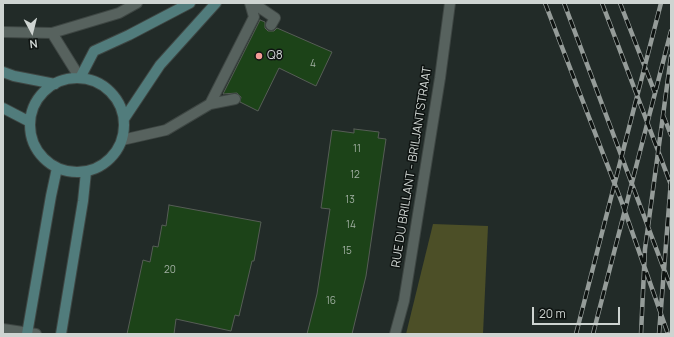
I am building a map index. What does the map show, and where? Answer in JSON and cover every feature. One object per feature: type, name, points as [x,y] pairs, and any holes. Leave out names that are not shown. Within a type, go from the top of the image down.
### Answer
[{"type":"street","points":[[3,32],[52,33],[119,13],[138,3]]},
{"type":"street","points":[[80,78],[94,51],[129,35],[190,3]]},
{"type":"street","points":[[124,119],[160,65],[216,3]]},
{"type":"street","points":[[210,104],[254,17],[250,3]]},
{"type":"street","points":[[253,3],[275,18],[271,25]]},
{"type":"street","name":"RUE DU BRILLANT - BRILJANTSTRAAT","points":[[395,334],[404,301],[440,78],[450,3]]},
{"type":"street","points":[[52,33],[80,78]]},
{"type":"street","points":[[3,72],[14,76],[55,84]]},
{"type":"street","points":[[80,78],[94,81],[112,93],[120,105],[124,119],[122,140],[111,158],[99,167],[86,172],[71,172],[58,168],[44,159],[34,146],[30,122],[38,99],[43,93],[55,84],[70,79],[80,78]]},
{"type":"street","points":[[122,140],[166,130],[210,104],[235,99]]},
{"type":"street","points":[[3,108],[30,122]]},
{"type":"street","points":[[3,329],[30,334],[51,196],[58,168]]},
{"type":"street","points":[[61,334],[83,201],[86,172]]},
{"type":"green space","points":[[433,224],[488,226],[483,334],[406,334]]},
{"type":"building","points":[[260,20],[265,22],[265,28],[268,31],[274,31],[277,28],[332,52],[316,86],[279,68],[258,111],[240,102],[241,97],[237,93],[223,94]]},
{"type":"building","points":[[354,129],[379,132],[378,138],[386,139],[366,276],[352,334],[307,334],[317,294],[330,209],[321,208],[332,130],[354,133]]},
{"type":"building","points":[[169,205],[261,222],[254,261],[252,261],[239,316],[235,315],[231,331],[176,319],[174,334],[127,334],[143,260],[150,262],[153,246],[158,247],[162,225],[166,226]]},
{"type":"railway","points":[[545,3],[622,203],[668,334]]},
{"type":"railway","points":[[564,3],[671,288]]},
{"type":"railway","points":[[602,3],[671,185]]},
{"type":"railway","points":[[620,3],[655,93]]},
{"type":"railway","points":[[576,334],[661,3]]},
{"type":"railway","points":[[593,334],[671,31]]},
{"type":"railway","points":[[641,334],[645,249],[671,56]]},
{"type":"railway","points":[[663,115],[671,135]]},
{"type":"railway","points":[[659,334],[671,180]]},
{"type":"place","name":"Q8","points":[[259,56]]}]
